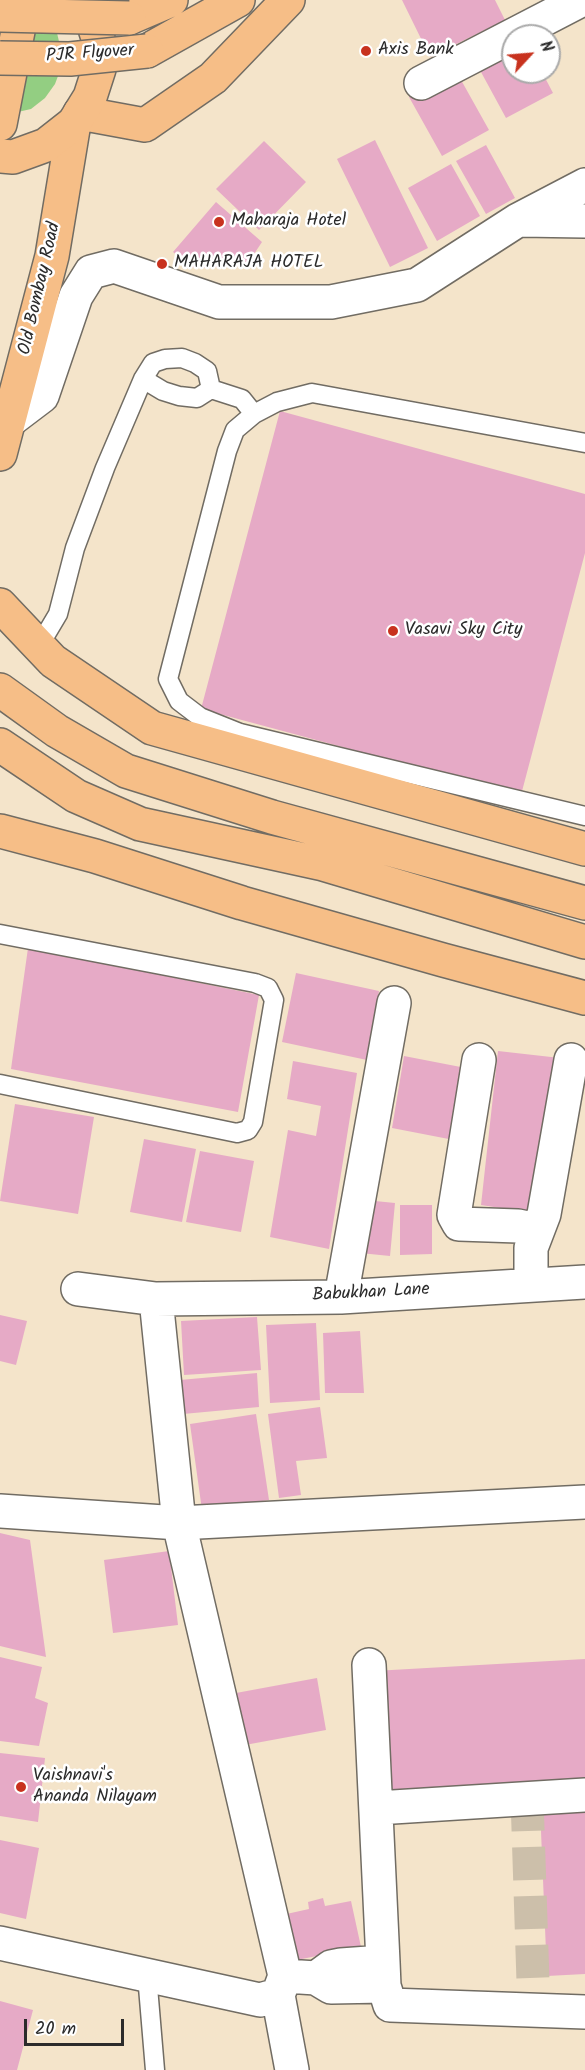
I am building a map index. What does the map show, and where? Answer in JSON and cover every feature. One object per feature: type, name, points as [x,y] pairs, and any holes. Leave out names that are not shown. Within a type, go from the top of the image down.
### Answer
[{"type":"main road","points":[[0,124],[24,0]]},
{"type":"main road","points":[[0,156],[13,157],[46,145],[77,118],[90,98],[99,69],[98,38],[88,6],[122,0]]},
{"type":"main road","name":"PJR Flyover","points":[[0,15],[129,18],[171,0]]},
{"type":"main road","name":"PJR Flyover","points":[[0,58],[70,59],[147,51],[238,0]]},
{"type":"main road","points":[[77,118],[145,125],[213,78],[288,0]]},
{"type":"main road","name":"Old Bombay Road","points":[[0,454],[52,256],[77,118]]},
{"type":"main road","points":[[0,605],[53,661],[152,728],[585,849]]},
{"type":"main road","points":[[0,690],[57,731],[126,771],[272,817],[585,903]]},
{"type":"main road","points":[[0,745],[76,796],[140,824],[323,864],[585,942]]},
{"type":"main road","points":[[0,831],[95,856],[242,903],[585,998]]},
{"type":"street","points":[[421,83],[581,0]]},
{"type":"street","points":[[9,422],[42,396],[76,296],[91,272],[114,266],[219,302],[331,302],[417,285],[518,220],[585,185]]},
{"type":"street","points":[[518,220],[585,221]]},
{"type":"street","points":[[341,1297],[394,1003]]},
{"type":"street","points":[[479,1060],[454,1215],[459,1224],[518,1226],[537,1230]]},
{"type":"street","points":[[531,1285],[531,1248],[544,1214],[571,1060]]},
{"type":"street","name":"Babukhan Lane","points":[[78,1289],[156,1299],[341,1297],[585,1282]]},
{"type":"street","points":[[156,1299],[179,1523],[293,1983],[292,2070]]},
{"type":"street","points":[[0,1511],[179,1523],[585,1502]]},
{"type":"street","points":[[369,1665],[384,1974],[390,2006],[395,2008],[585,2012]]},
{"type":"street","points":[[377,1808],[585,1795]]},
{"type":"street","points":[[0,1943],[260,2000],[293,1983],[331,1987],[384,1974]]},
{"type":"lane","points":[[39,646],[58,614],[75,548],[105,468],[143,379],[153,363],[165,359],[182,358],[207,370],[211,389]]},
{"type":"lane","points":[[143,379],[163,391],[179,396],[197,398],[211,389]]},
{"type":"lane","points":[[211,389],[242,399],[254,414]]},
{"type":"lane","points":[[585,443],[312,393],[278,402],[254,414],[235,430],[224,462],[168,679],[179,701],[200,717],[240,733],[585,816]]},
{"type":"lane","points":[[0,1083],[237,1133],[248,1130],[253,1122],[274,1000],[268,988],[255,983],[1,934]]},
{"type":"lane","points":[[147,1975],[155,2070]]},
{"type":"green space","points":[[0,0],[49,18],[57,33],[61,50],[61,68],[55,84],[45,98],[31,109],[0,116]]},
{"type":"building","points":[[402,0],[495,0],[505,20],[430,57]]},
{"type":"building","points":[[501,47],[501,84],[548,84],[553,93],[506,118],[475,61]]},
{"type":"building","points":[[456,71],[489,130],[442,156],[409,97]]},
{"type":"building","points":[[375,140],[428,248],[390,267],[337,159]]},
{"type":"building","points":[[264,141],[306,182],[259,230],[216,189]]},
{"type":"building","points":[[486,145],[515,198],[486,214],[456,161]]},
{"type":"building","points":[[451,164],[480,216],[437,241],[408,188]]},
{"type":"building","name":"Maharaja Hotel","points":[[216,202],[262,242],[246,266],[194,268],[173,252]]},
{"type":"building","name":"Vasavi Sky City","points":[[280,411],[585,494],[585,553],[521,795],[201,709]]},
{"type":"building","points":[[28,948],[259,995],[238,1112],[11,1069]]},
{"type":"building","points":[[296,973],[379,991],[367,1060],[282,1042]]},
{"type":"building","points":[[498,1051],[560,1058],[532,1213],[481,1205]]},
{"type":"building","points":[[404,1056],[471,1069],[459,1141],[392,1128]]},
{"type":"building","points":[[293,1061],[357,1073],[329,1249],[270,1237],[288,1130],[316,1136],[321,1106],[287,1099]]},
{"type":"building","points":[[15,1104],[94,1117],[78,1214],[0,1201]]},
{"type":"building","points":[[144,1139],[196,1149],[182,1222],[130,1212]]},
{"type":"building","points":[[200,1151],[254,1161],[241,1232],[186,1222]]},
{"type":"building","points":[[365,1200],[395,1203],[390,1256],[360,1253]]},
{"type":"building","points":[[400,1205],[432,1205],[432,1254],[400,1255]]},
{"type":"building","points":[[0,1315],[27,1321],[16,1365],[0,1361]]},
{"type":"building","points":[[257,1317],[261,1370],[184,1375],[181,1321]]},
{"type":"building","points":[[316,1323],[320,1400],[270,1403],[266,1325]]},
{"type":"building","points":[[360,1331],[364,1393],[325,1393],[323,1333]]},
{"type":"building","points":[[257,1373],[259,1407],[183,1414],[180,1380]]},
{"type":"building","points":[[320,1407],[327,1458],[296,1461],[301,1495],[279,1498],[268,1414]]},
{"type":"building","points":[[256,1414],[269,1500],[202,1510],[190,1424]]},
{"type":"building","points":[[0,1533],[30,1540],[46,1657],[0,1646]]},
{"type":"building","points":[[169,1551],[178,1625],[113,1633],[104,1560]]},
{"type":"building","points":[[0,1657],[42,1667],[35,1698],[48,1703],[39,1746],[0,1741]]},
{"type":"building","points":[[585,1659],[585,1787],[384,1798],[374,1671]]},
{"type":"building","points":[[317,1678],[326,1730],[245,1745],[236,1693]]},
{"type":"building","name":"Vaishnavi's Ananda Nilayam","points":[[0,1753],[45,1758],[38,1822],[0,1816]]},
{"type":"building","points":[[585,1806],[585,1974],[547,1976],[540,1807]]},
{"type":"building","points":[[0,1840],[39,1848],[26,1919],[0,1913]]},
{"type":"building","points":[[323,1898],[325,1906],[351,1901],[361,1947],[292,1961],[282,1915],[309,1909],[308,1902]]},
{"type":"building","points":[[0,2001],[33,2010],[17,2070],[0,2070]]},
{"type":"tunnel","points":[[527,1798],[534,2012]]},
{"type":"place","name":"Axis Bank","points":[[366,51]]},
{"type":"place","name":"Maharaja Hotel","points":[[219,222]]},
{"type":"place","name":"MAHARAJA HOTEL","points":[[162,264]]},
{"type":"place","name":"Vasavi Sky City","points":[[393,631]]},
{"type":"place","name":"Vaishnavi's Ananda Nilayam","points":[[21,1787]]}]
